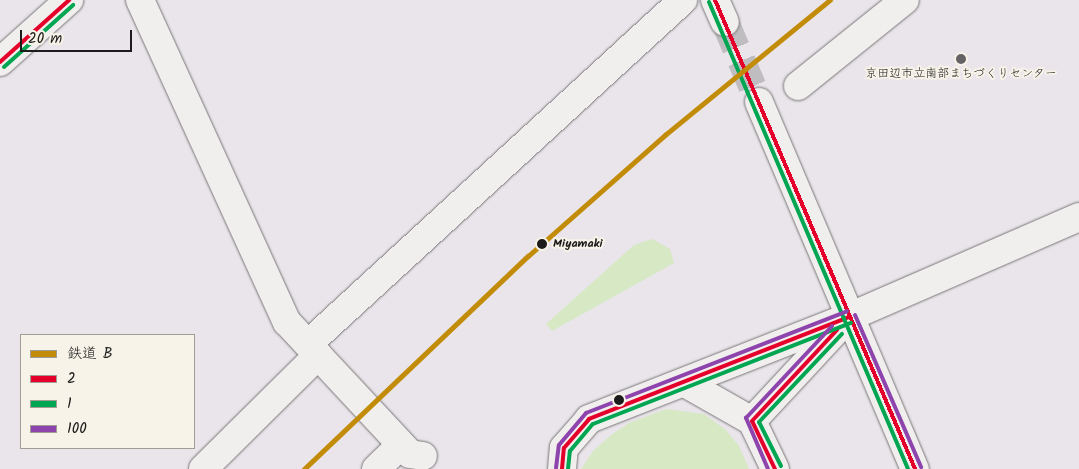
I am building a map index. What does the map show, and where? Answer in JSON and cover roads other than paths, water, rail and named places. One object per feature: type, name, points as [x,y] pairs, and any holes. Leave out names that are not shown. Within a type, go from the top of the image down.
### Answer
[{"type":"street","points":[[0,62],[69,0]]},
{"type":"street","points":[[140,0],[287,322],[412,450],[376,469]]},
{"type":"street","points":[[203,469],[313,350],[683,0]]},
{"type":"street","points":[[798,86],[905,0]]},
{"type":"street","points":[[759,102],[915,469]]},
{"type":"street","points":[[562,469],[564,448],[589,419],[647,394],[685,384],[849,317],[1079,217]]},
{"type":"street","points":[[752,421],[849,317]]},
{"type":"street","points":[[685,384],[752,421],[775,469]]},
{"type":"tunnel","points":[[725,22],[759,102]]},
{"type":"rail line","name":"B","points":[[304,469],[528,256],[666,134],[830,0]]},
{"type":"place","name":"京田辺市立南部まちづくりセンター","points":[[961,59]]},
{"type":"place","name":"Miyamaki","points":[[542,244]]}]
